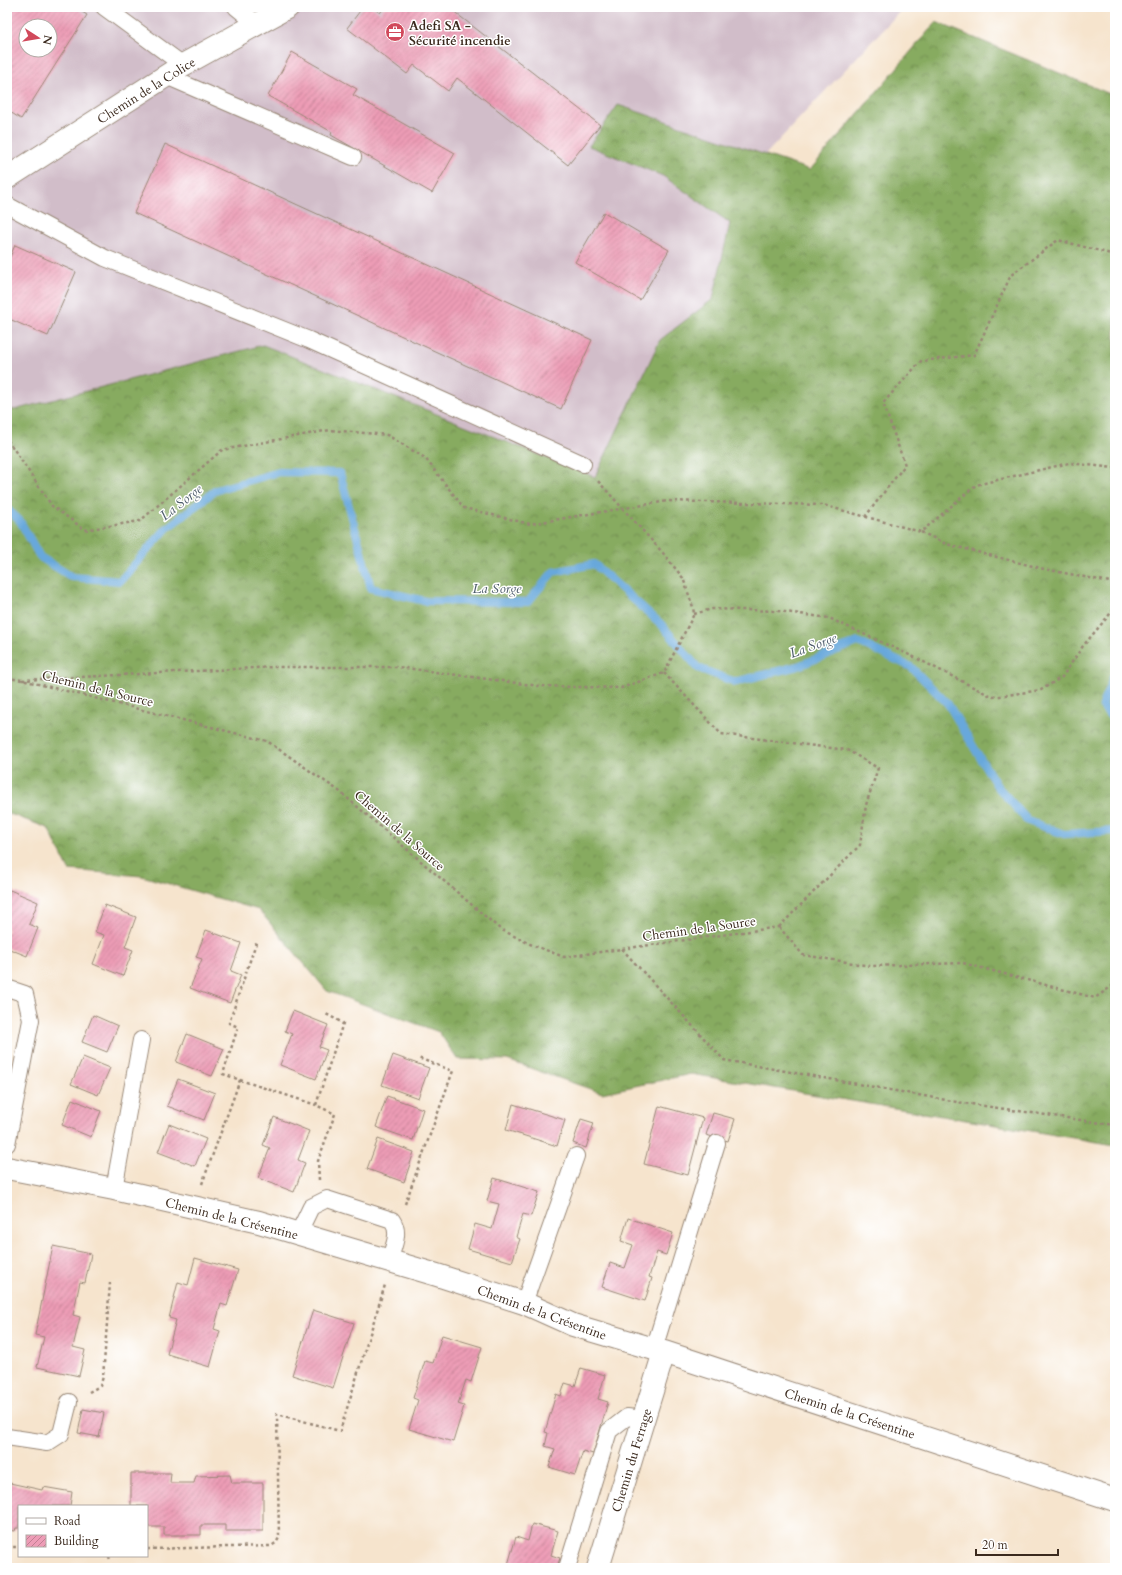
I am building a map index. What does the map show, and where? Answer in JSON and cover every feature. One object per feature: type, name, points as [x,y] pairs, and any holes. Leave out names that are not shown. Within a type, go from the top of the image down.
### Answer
[{"type":"street","name":"Chemin de la Colice","points":[[7,178],[175,70],[288,7]]},
{"type":"street","name":"Chemin de la Crésentine","points":[[7,1168],[114,1189],[259,1222],[391,1261],[524,1303],[573,1325],[659,1351],[1115,1500]]},
{"type":"street","name":"Chemin du Ferrage","points":[[598,1568],[643,1419],[659,1351]]},
{"type":"lane","points":[[104,7],[175,70],[353,157]]},
{"type":"lane","points":[[236,7],[258,25]]},
{"type":"lane","points":[[7,204],[105,258],[309,340],[582,464]]},
{"type":"lane","points":[[7,988],[25,994],[31,1020],[7,1144]]},
{"type":"lane","points":[[114,1189],[141,1040]]},
{"type":"lane","points":[[659,1351],[717,1143]]},
{"type":"lane","points":[[524,1303],[576,1156]]},
{"type":"lane","points":[[298,1234],[311,1207],[326,1199],[392,1220],[396,1225],[397,1233],[391,1261]]},
{"type":"lane","points":[[7,1437],[46,1443],[60,1434],[69,1402]]},
{"type":"lane","points":[[567,1568],[609,1431],[627,1417],[643,1419]]},
{"type":"path","points":[[865,516],[905,465],[883,402],[921,361],[974,355],[1011,275],[1058,240],[1115,256]]},
{"type":"path","points":[[7,441],[52,506],[86,530],[140,521],[222,450],[330,430],[387,435],[425,458],[464,508],[530,524],[624,509],[667,500],[823,505],[920,532],[946,544],[1044,569],[1115,583]]},
{"type":"path","points":[[920,532],[976,485],[1069,463],[1115,468]]},
{"type":"path","points":[[22,680],[274,667],[398,667],[539,686],[620,688],[664,673],[694,614],[693,606],[683,578],[663,553],[582,464]]},
{"type":"path","points":[[694,614],[712,609],[778,611],[829,618],[916,658],[993,697],[1041,690],[1062,677],[1083,646],[1115,608]]},
{"type":"path","points":[[664,673],[722,734],[847,750],[878,768],[866,805],[860,845],[779,927],[803,955],[871,966],[963,963],[1095,998],[1115,984]]},
{"type":"path","name":"Chemin de la Source","points":[[7,678],[22,680],[267,741],[339,791],[500,929],[530,944],[564,957],[779,927]]},
{"type":"path","points":[[257,940],[229,1023],[238,1027],[223,1074],[316,1105],[335,1114],[318,1161],[319,1203]]},
{"type":"path","points":[[621,949],[724,1060],[957,1102],[1115,1125]]},
{"type":"path","points":[[316,1105],[343,1022],[326,1014]]},
{"type":"path","points":[[396,1225],[410,1192],[452,1071],[418,1058]]},
{"type":"path","points":[[202,1185],[240,1080]]},
{"type":"path","points":[[148,1549],[272,1546],[276,1543],[279,1538],[277,1414],[340,1431],[391,1261]]},
{"type":"path","points":[[69,1402],[100,1386],[103,1377],[110,1283]]},
{"type":"path","points":[[7,1547],[18,1547]]},
{"type":"shaded area","points":[[7,7],[904,7],[765,155],[618,105],[589,146],[663,176],[730,223],[713,299],[660,341],[595,477],[263,345],[14,410],[7,409]]},
{"type":"green space","points":[[936,22],[1115,96],[1115,1145],[691,1074],[602,1093],[507,1060],[457,1059],[439,1032],[327,991],[259,910],[142,876],[69,870],[48,828],[7,813],[7,409],[14,410],[263,345],[595,477],[660,340],[713,299],[730,223],[663,176],[589,146],[618,105],[810,170]]},
{"type":"building","points":[[7,7],[74,7],[87,15],[21,119],[7,110]]},
{"type":"building","points":[[363,7],[372,7],[380,13],[385,7],[448,7],[600,125],[568,165],[457,78],[448,91],[414,65],[407,74],[347,28]]},
{"type":"building","points":[[292,52],[357,89],[353,95],[455,153],[432,193],[331,135],[332,132],[268,96]]},
{"type":"building","points":[[165,144],[592,340],[561,409],[134,213]]},
{"type":"building","points":[[604,212],[669,250],[640,300],[575,262]]},
{"type":"building","points":[[15,245],[76,272],[48,336],[7,318],[7,264]]},
{"type":"building","points":[[10,890],[38,902],[29,924],[38,928],[27,956],[7,948],[7,896]]},
{"type":"building","points":[[105,905],[136,917],[125,947],[133,950],[123,976],[93,964],[104,935],[95,932]]},
{"type":"building","points":[[206,930],[241,943],[231,971],[241,975],[230,1003],[190,988],[202,959],[196,957]]},
{"type":"building","points":[[293,1011],[328,1025],[319,1047],[327,1050],[316,1079],[280,1065],[292,1034],[285,1031]]},
{"type":"building","points":[[93,1015],[118,1026],[107,1052],[82,1042]]},
{"type":"building","points":[[187,1034],[224,1049],[212,1076],[176,1062]]},
{"type":"building","points":[[393,1055],[429,1068],[418,1098],[382,1085]]},
{"type":"building","points":[[83,1057],[110,1068],[98,1095],[71,1084]]},
{"type":"building","points":[[178,1079],[215,1093],[204,1120],[167,1106]]},
{"type":"building","points":[[387,1096],[423,1109],[413,1140],[376,1127]]},
{"type":"building","points":[[72,1099],[101,1111],[91,1137],[62,1125]]},
{"type":"building","points":[[513,1104],[565,1120],[557,1146],[506,1130]]},
{"type":"building","points":[[659,1106],[703,1118],[688,1175],[644,1164]]},
{"type":"building","points":[[713,1113],[735,1119],[728,1141],[706,1135]]},
{"type":"building","points":[[274,1117],[309,1131],[298,1160],[305,1163],[294,1192],[258,1178],[270,1148],[263,1145]]},
{"type":"building","points":[[581,1119],[594,1123],[586,1148],[573,1143]]},
{"type":"building","points":[[169,1124],[206,1139],[195,1166],[158,1152]]},
{"type":"building","points":[[378,1139],[414,1152],[404,1182],[367,1169]]},
{"type":"building","points":[[494,1178],[539,1192],[531,1216],[523,1214],[516,1237],[520,1239],[512,1262],[468,1249],[475,1224],[492,1229],[499,1204],[487,1201]]},
{"type":"building","points":[[628,1218],[673,1233],[666,1255],[657,1252],[649,1277],[652,1278],[645,1301],[602,1287],[610,1263],[625,1268],[633,1245],[621,1241]]},
{"type":"building","points":[[53,1246],[91,1254],[85,1283],[80,1282],[73,1315],[80,1317],[73,1347],[85,1350],[79,1376],[37,1367],[44,1337],[35,1335]]},
{"type":"building","points":[[195,1258],[238,1270],[227,1306],[221,1304],[214,1329],[220,1331],[210,1367],[167,1354],[176,1320],[169,1318],[178,1282],[188,1285]]},
{"type":"building","points":[[313,1310],[354,1323],[333,1388],[292,1375]]},
{"type":"building","points":[[442,1335],[482,1347],[471,1382],[466,1380],[458,1404],[464,1406],[453,1442],[409,1429],[418,1400],[413,1398],[425,1361],[433,1363]]},
{"type":"building","points":[[581,1368],[605,1375],[598,1399],[608,1402],[593,1454],[583,1451],[575,1475],[549,1467],[555,1449],[545,1446],[548,1433],[545,1432],[556,1394],[561,1396],[565,1383],[575,1386]]},
{"type":"building","points":[[83,1409],[104,1413],[99,1437],[78,1433]]},
{"type":"building","points":[[131,1473],[171,1473],[170,1483],[194,1483],[196,1476],[230,1475],[232,1483],[263,1483],[263,1531],[225,1531],[225,1525],[201,1525],[201,1535],[164,1535],[164,1527],[148,1527],[148,1505],[131,1505]]},
{"type":"building","points":[[10,1483],[42,1490],[43,1487],[72,1492],[70,1505],[18,1505],[18,1528],[16,1528],[15,1531],[7,1530],[7,1490]]},
{"type":"building","points":[[532,1524],[558,1531],[551,1555],[560,1558],[557,1568],[507,1568],[516,1537],[528,1541]]},
{"type":"waterway","name":"La Sorge","points":[[7,509],[20,521],[40,557],[72,577],[120,581],[167,528],[216,490],[279,472],[340,473],[371,588],[425,601],[528,602],[553,572],[594,564],[661,624],[698,668],[735,682],[798,666],[858,642],[911,667],[948,704],[997,786],[1028,821],[1064,834],[1115,831]]},
{"type":"waterway","name":"La Sorge","points":[[1115,673],[1102,705],[1115,722]]},
{"type":"place","name":"Adefi SA - Sécurité incendie","points":[[395,32]]}]
